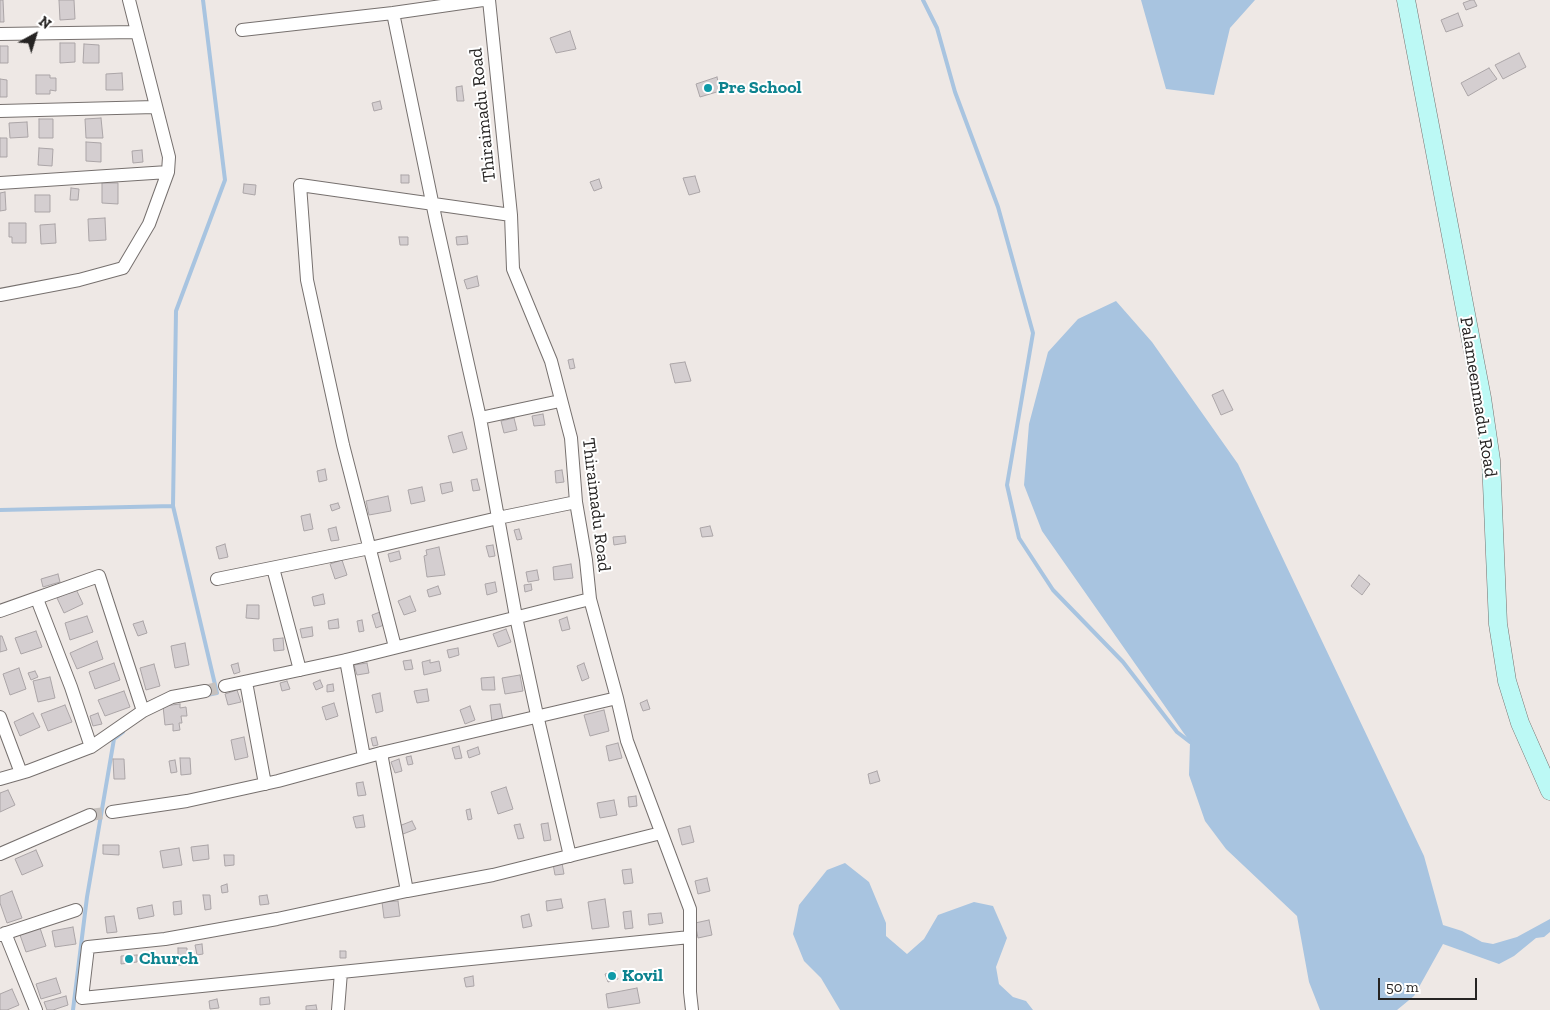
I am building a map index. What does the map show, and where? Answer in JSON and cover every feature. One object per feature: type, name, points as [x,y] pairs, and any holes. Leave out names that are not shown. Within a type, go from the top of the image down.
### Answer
[{"type":"street","points":[[0,295],[79,280],[124,268],[149,224],[168,172],[168,157],[129,0]]},
{"type":"street","points":[[242,30],[393,13],[482,0]]},
{"type":"street","name":"Thiraimadu Road","points":[[489,0],[511,215],[513,269],[551,361],[570,438],[576,502],[586,560],[590,599],[626,741],[690,909],[690,992],[692,1010]]},
{"type":"street","name":"Palameenmadu Road","points":[[1406,0],[1483,407],[1491,460],[1498,624],[1507,681],[1520,723],[1550,791]]},
{"type":"street","points":[[393,13],[432,204],[480,418],[516,617],[570,856]]},
{"type":"street","points":[[0,34],[136,32]]},
{"type":"street","points":[[0,111],[155,107]]},
{"type":"street","points":[[0,183],[168,172]]},
{"type":"street","points":[[395,647],[343,445],[308,280],[300,185],[511,215]]},
{"type":"street","points":[[480,418],[560,401]]},
{"type":"street","points":[[217,579],[370,548],[576,502]]},
{"type":"street","points":[[273,568],[300,670]]},
{"type":"street","points":[[0,611],[99,576],[143,711]]},
{"type":"street","points":[[37,599],[71,687],[91,747]]},
{"type":"street","points":[[225,686],[346,660],[590,599]]},
{"type":"street","points":[[346,660],[364,758]]},
{"type":"street","points":[[246,682],[266,784]]},
{"type":"street","points":[[0,779],[91,747],[143,711],[172,697],[206,691]]},
{"type":"street","points":[[112,812],[187,801],[266,784],[381,753],[616,698]]},
{"type":"street","points":[[0,717],[21,773]]},
{"type":"street","points":[[381,753],[407,891]]},
{"type":"street","points":[[0,854],[90,815]]},
{"type":"street","points":[[662,833],[493,875],[277,919],[165,938],[88,947],[82,998],[690,937]]},
{"type":"street","points":[[36,1010],[3,934],[76,910]]},
{"type":"street","points":[[338,1010],[341,972]]},
{"type":"water","points":[[1141,0],[1255,0],[1230,28],[1214,95],[1166,89]]},
{"type":"water","points":[[1116,301],[1152,342],[1238,464],[1424,856],[1443,925],[1462,931],[1482,942],[1493,944],[1517,937],[1550,919],[1550,932],[1544,937],[1536,938],[1514,956],[1499,964],[1443,944],[1414,996],[1397,1010],[1320,1010],[1309,982],[1297,916],[1226,849],[1205,821],[1189,775],[1190,742],[1042,531],[1024,485],[1029,424],[1048,352],[1078,319]]},
{"type":"water","points":[[845,863],[869,882],[886,923],[886,936],[907,954],[924,939],[938,915],[974,902],[993,906],[1007,938],[996,967],[999,984],[1013,997],[1026,1001],[1033,1010],[840,1010],[821,978],[804,961],[793,934],[799,905],[827,870]]},
{"type":"building","points":[[0,0],[3,0],[4,22],[0,22]]},
{"type":"building","points":[[59,0],[74,0],[75,19],[60,20]]},
{"type":"building","points":[[1474,0],[1477,6],[1466,10],[1463,3]]},
{"type":"building","points":[[1458,13],[1463,26],[1446,32],[1441,20]]},
{"type":"building","points":[[570,31],[576,49],[556,53],[550,38]]},
{"type":"building","points":[[60,43],[75,43],[75,62],[60,63]]},
{"type":"building","points":[[84,44],[99,45],[99,63],[83,63]]},
{"type":"building","points":[[0,46],[8,46],[8,63],[0,63]]},
{"type":"building","points":[[1519,53],[1526,67],[1503,79],[1495,65]]},
{"type":"building","points":[[1489,68],[1497,79],[1468,96],[1461,83]]},
{"type":"building","points":[[122,73],[123,90],[106,90],[106,74]]},
{"type":"building","points":[[36,75],[50,75],[50,78],[56,78],[56,91],[50,90],[50,94],[36,94]]},
{"type":"building","name":"Pre School","points":[[717,77],[720,91],[700,97],[696,84]]},
{"type":"building","points":[[0,79],[7,80],[7,97],[0,97]]},
{"type":"building","points":[[462,86],[464,101],[457,101],[456,87]]},
{"type":"building","points":[[380,101],[382,109],[374,111],[372,103]]},
{"type":"building","points":[[101,118],[103,138],[86,138],[85,119]]},
{"type":"building","points":[[39,119],[53,119],[53,138],[39,138]]},
{"type":"building","points":[[27,122],[28,137],[10,138],[9,123]]},
{"type":"building","points":[[0,138],[7,138],[7,157],[0,157]]},
{"type":"building","points":[[86,142],[101,143],[101,162],[86,161]]},
{"type":"building","points":[[39,148],[53,149],[52,166],[38,165]]},
{"type":"building","points":[[142,150],[143,162],[133,163],[132,151]]},
{"type":"building","points":[[401,175],[409,175],[409,183],[401,183]]},
{"type":"building","points":[[695,176],[700,192],[689,195],[683,178]]},
{"type":"building","points":[[599,179],[602,188],[594,191],[590,182]]},
{"type":"building","points":[[102,183],[118,183],[118,204],[102,203]]},
{"type":"building","points":[[244,184],[256,185],[255,195],[243,193]]},
{"type":"building","points":[[71,188],[79,189],[78,200],[70,200]]},
{"type":"building","points":[[5,192],[6,210],[0,211],[0,193]]},
{"type":"building","points":[[35,195],[50,195],[50,212],[35,212]]},
{"type":"building","points":[[105,218],[106,240],[89,241],[88,219]]},
{"type":"building","points":[[9,223],[26,223],[26,243],[12,243],[12,237],[9,237]]},
{"type":"building","points":[[55,224],[56,243],[41,244],[40,225]]},
{"type":"building","points":[[467,236],[468,244],[457,245],[456,237]]},
{"type":"building","points":[[399,237],[408,237],[408,245],[400,245]]},
{"type":"building","points":[[477,276],[479,286],[467,289],[464,280]]},
{"type":"building","points":[[573,359],[575,368],[570,369],[568,360]]},
{"type":"building","points":[[685,362],[691,381],[675,383],[670,364]]},
{"type":"building","points":[[1223,390],[1233,410],[1221,415],[1212,395]]},
{"type":"building","points":[[543,414],[545,425],[534,426],[532,416]]},
{"type":"building","points":[[514,418],[517,430],[504,433],[501,421]]},
{"type":"building","points":[[462,432],[467,449],[453,453],[448,436]]},
{"type":"building","points":[[325,469],[327,480],[319,482],[317,471]]},
{"type":"building","points":[[562,470],[564,482],[556,483],[555,471]]},
{"type":"building","points":[[477,479],[480,490],[473,491],[471,480]]},
{"type":"building","points":[[451,482],[453,491],[442,494],[440,484]]},
{"type":"building","points":[[422,487],[425,501],[411,504],[408,490]]},
{"type":"building","points":[[388,496],[391,511],[369,515],[366,501]]},
{"type":"building","points":[[338,503],[340,508],[332,511],[330,505]]},
{"type":"building","points":[[310,514],[313,529],[304,531],[301,516]]},
{"type":"building","points":[[710,526],[713,536],[702,537],[700,528]]},
{"type":"building","points":[[336,527],[339,540],[331,541],[328,529]]},
{"type":"building","points":[[519,529],[522,539],[517,540],[514,530]]},
{"type":"building","points":[[625,536],[626,543],[614,545],[613,537]]},
{"type":"building","points":[[225,544],[228,557],[219,559],[216,547]]},
{"type":"building","points":[[493,545],[495,556],[489,557],[486,546]]},
{"type":"building","points":[[439,547],[445,575],[427,577],[424,556],[427,555],[426,550]]},
{"type":"building","points":[[399,551],[401,559],[390,562],[388,554]]},
{"type":"building","points":[[342,560],[347,575],[335,579],[330,564]]},
{"type":"building","points":[[571,564],[573,578],[554,580],[553,567]]},
{"type":"building","points":[[537,570],[539,580],[528,582],[526,572]]},
{"type":"building","points":[[58,574],[60,582],[43,587],[41,579]]},
{"type":"building","points":[[1359,575],[1370,584],[1362,595],[1351,586]]},
{"type":"building","points":[[495,582],[497,592],[487,595],[485,584]]},
{"type":"building","points":[[531,584],[532,590],[525,592],[524,585]]},
{"type":"building","points":[[438,586],[441,594],[429,597],[427,590]]},
{"type":"building","points":[[76,589],[83,604],[64,613],[57,598]]},
{"type":"building","points":[[323,594],[325,604],[314,606],[312,597]]},
{"type":"building","points":[[410,596],[416,611],[404,615],[398,601]]},
{"type":"building","points":[[247,605],[259,605],[259,619],[246,618]]},
{"type":"building","points":[[380,612],[384,625],[376,628],[372,615]]},
{"type":"building","points":[[87,616],[93,632],[70,640],[65,623]]},
{"type":"building","points":[[567,617],[570,629],[562,631],[559,620]]},
{"type":"building","points":[[338,619],[339,628],[329,629],[328,621]]},
{"type":"building","points":[[362,620],[364,631],[359,632],[357,621]]},
{"type":"building","points":[[143,621],[147,633],[138,636],[133,624]]},
{"type":"building","points":[[312,627],[313,636],[302,638],[300,629]]},
{"type":"building","points":[[506,629],[511,642],[498,647],[493,634]]},
{"type":"building","points":[[36,631],[42,647],[21,654],[15,638]]},
{"type":"building","points":[[0,636],[2,636],[7,650],[0,652]]},
{"type":"building","points":[[283,638],[284,650],[274,651],[273,639]]},
{"type":"building","points":[[97,641],[103,659],[77,669],[70,653]]},
{"type":"building","points":[[185,643],[189,665],[175,668],[171,646]]},
{"type":"building","points":[[458,648],[459,655],[449,658],[447,650]]},
{"type":"building","points":[[411,660],[413,669],[405,670],[403,661]]},
{"type":"building","points":[[430,660],[430,663],[439,661],[441,671],[424,675],[422,662]]},
{"type":"building","points":[[114,663],[120,680],[95,689],[89,672]]},
{"type":"building","points":[[238,663],[240,672],[234,674],[231,665]]},
{"type":"building","points":[[367,663],[369,673],[357,675],[354,665]]},
{"type":"building","points":[[584,663],[589,678],[582,681],[577,666]]},
{"type":"building","points":[[154,664],[160,686],[146,690],[140,668]]},
{"type":"building","points":[[19,668],[26,689],[10,695],[3,674]]},
{"type":"building","points":[[35,671],[38,677],[31,680],[28,673]]},
{"type":"building","points":[[520,675],[523,691],[505,694],[502,678]]},
{"type":"building","points":[[50,677],[55,698],[38,702],[33,681]]},
{"type":"building","points":[[494,677],[495,690],[482,690],[481,678]]},
{"type":"building","points":[[320,680],[323,687],[316,690],[313,683]]},
{"type":"building","points":[[287,681],[290,689],[282,691],[280,683]]},
{"type":"building","points":[[333,684],[334,691],[327,692],[327,685]]},
{"type":"building","points":[[427,689],[429,701],[417,703],[414,691]]},
{"type":"building","points":[[237,690],[241,702],[228,705],[225,694]]},
{"type":"building","points":[[124,691],[130,707],[105,716],[98,700]]},
{"type":"building","points":[[380,693],[383,711],[376,713],[372,695]]},
{"type":"building","points":[[647,700],[650,709],[643,711],[640,703]]},
{"type":"building","points":[[334,703],[338,716],[326,720],[322,707]]},
{"type":"building","points":[[180,704],[180,708],[186,707],[187,716],[181,716],[180,730],[173,731],[173,724],[165,725],[163,706]]},
{"type":"building","points":[[500,704],[503,720],[492,722],[490,705]]},
{"type":"building","points":[[65,705],[72,722],[48,731],[41,714]]},
{"type":"building","points":[[470,706],[475,720],[465,724],[460,710]]},
{"type":"building","points":[[604,710],[609,731],[590,736],[584,715]]},
{"type":"building","points":[[33,713],[40,727],[20,736],[14,722]]},
{"type":"building","points":[[98,713],[102,724],[93,726],[90,716]]},
{"type":"building","points":[[244,737],[248,757],[235,760],[231,740]]},
{"type":"building","points":[[376,737],[378,745],[373,746],[371,738]]},
{"type":"building","points":[[618,743],[622,758],[609,761],[606,746]]},
{"type":"building","points":[[459,746],[462,758],[455,759],[452,748]]},
{"type":"building","points":[[478,747],[480,754],[469,758],[467,751]]},
{"type":"building","points":[[411,756],[413,764],[408,765],[406,757]]},
{"type":"building","points":[[180,758],[190,758],[191,774],[181,775]]},
{"type":"building","points":[[113,759],[124,759],[125,779],[114,779]]},
{"type":"building","points":[[399,759],[402,771],[395,773],[391,762]]},
{"type":"building","points":[[175,760],[177,772],[171,773],[169,761]]},
{"type":"building","points":[[877,771],[880,781],[870,784],[868,774]]},
{"type":"building","points":[[363,782],[366,795],[358,796],[356,783]]},
{"type":"building","points":[[506,787],[513,809],[498,814],[491,792]]},
{"type":"building","points":[[8,790],[15,805],[0,812],[0,793]]},
{"type":"building","points":[[636,796],[637,806],[629,807],[628,797]]},
{"type":"building","points":[[614,800],[617,815],[600,818],[597,803]]},
{"type":"building","points":[[470,809],[472,819],[468,820],[466,810]]},
{"type":"building","points":[[363,815],[365,827],[356,828],[353,817]]},
{"type":"building","points":[[412,821],[416,829],[403,834],[399,826]]},
{"type":"building","points":[[548,823],[551,840],[544,841],[541,824]]},
{"type":"building","points":[[520,824],[524,838],[518,839],[514,825]]},
{"type":"building","points":[[690,826],[694,842],[682,845],[678,829]]},
{"type":"building","points":[[103,845],[119,845],[119,855],[103,854]]},
{"type":"building","points":[[208,845],[209,859],[193,861],[191,847]]},
{"type":"building","points":[[179,848],[182,865],[163,868],[160,851]]},
{"type":"building","points":[[36,850],[43,866],[22,875],[15,859]]},
{"type":"building","points":[[224,855],[234,855],[234,865],[225,866]]},
{"type":"building","points":[[562,863],[564,874],[555,875],[553,864]]},
{"type":"building","points":[[631,869],[633,883],[624,884],[622,870]]},
{"type":"building","points":[[707,878],[710,891],[698,894],[695,881]]},
{"type":"building","points":[[227,884],[228,892],[222,893],[221,886]]},
{"type":"building","points":[[12,891],[22,918],[7,923],[0,903],[0,896]]},
{"type":"building","points":[[203,895],[210,895],[211,909],[205,910]]},
{"type":"building","points":[[267,895],[269,904],[260,905],[259,896]]},
{"type":"building","points":[[561,899],[563,908],[547,911],[546,901]]},
{"type":"building","points":[[605,899],[609,927],[592,929],[588,902]]},
{"type":"building","points":[[181,901],[182,914],[174,915],[173,902]]},
{"type":"building","points":[[398,901],[400,916],[384,918],[382,902]]},
{"type":"building","points":[[152,905],[154,916],[139,919],[137,908]]},
{"type":"building","points":[[631,911],[633,928],[625,929],[623,912]]},
{"type":"building","points":[[661,913],[663,923],[649,925],[648,914]]},
{"type":"building","points":[[529,914],[532,926],[523,928],[521,916]]},
{"type":"building","points":[[114,916],[117,932],[107,933],[105,917]]},
{"type":"building","points":[[709,920],[712,935],[698,938],[695,923]]},
{"type":"building","points":[[73,927],[76,944],[55,947],[52,931]]},
{"type":"building","points":[[40,928],[46,946],[26,952],[20,935]]},
{"type":"building","points":[[202,944],[203,954],[197,955],[195,945]]},
{"type":"building","points":[[178,948],[187,948],[187,965],[178,965]]},
{"type":"building","points":[[340,951],[346,951],[346,958],[340,958]]},
{"type":"building","name":"Church","points":[[137,955],[137,962],[121,964],[121,956]]},
{"type":"building","name":"Kovil","points":[[615,971],[618,979],[608,982],[605,974]]},
{"type":"building","points":[[473,976],[474,986],[466,987],[464,978]]},
{"type":"building","points":[[56,978],[61,993],[41,999],[36,984]]},
{"type":"building","points":[[637,988],[640,1003],[608,1008],[606,994]]},
{"type":"building","points":[[12,989],[19,1005],[7,1010],[0,1010],[0,994]]},
{"type":"building","points":[[66,996],[68,1005],[47,1010],[44,1002]]},
{"type":"building","points":[[269,997],[270,1004],[260,1005],[260,998]]},
{"type":"building","points":[[217,999],[219,1008],[210,1009],[209,1001]]},
{"type":"building","points":[[316,1005],[317,1010],[306,1010],[306,1006]]},
{"type":"waterway","points":[[0,510],[173,506],[176,311],[225,180],[203,0]]},
{"type":"waterway","points":[[923,0],[937,28],[955,92],[998,207],[1033,333],[1007,485],[1019,538],[1053,590],[1123,662],[1177,732],[1190,742]]},
{"type":"waterway","points":[[173,506],[217,693],[207,695]]},
{"type":"waterway","points":[[73,1010],[87,897],[114,739],[123,732]]},
{"type":"tunnel","points":[[205,691],[225,686]]},
{"type":"tunnel","points":[[90,815],[112,812]]},
{"type":"place","name":"Pre School","points":[[708,88]]},
{"type":"place","name":"Church","points":[[129,959]]},
{"type":"place","name":"Kovil","points":[[612,976]]}]
